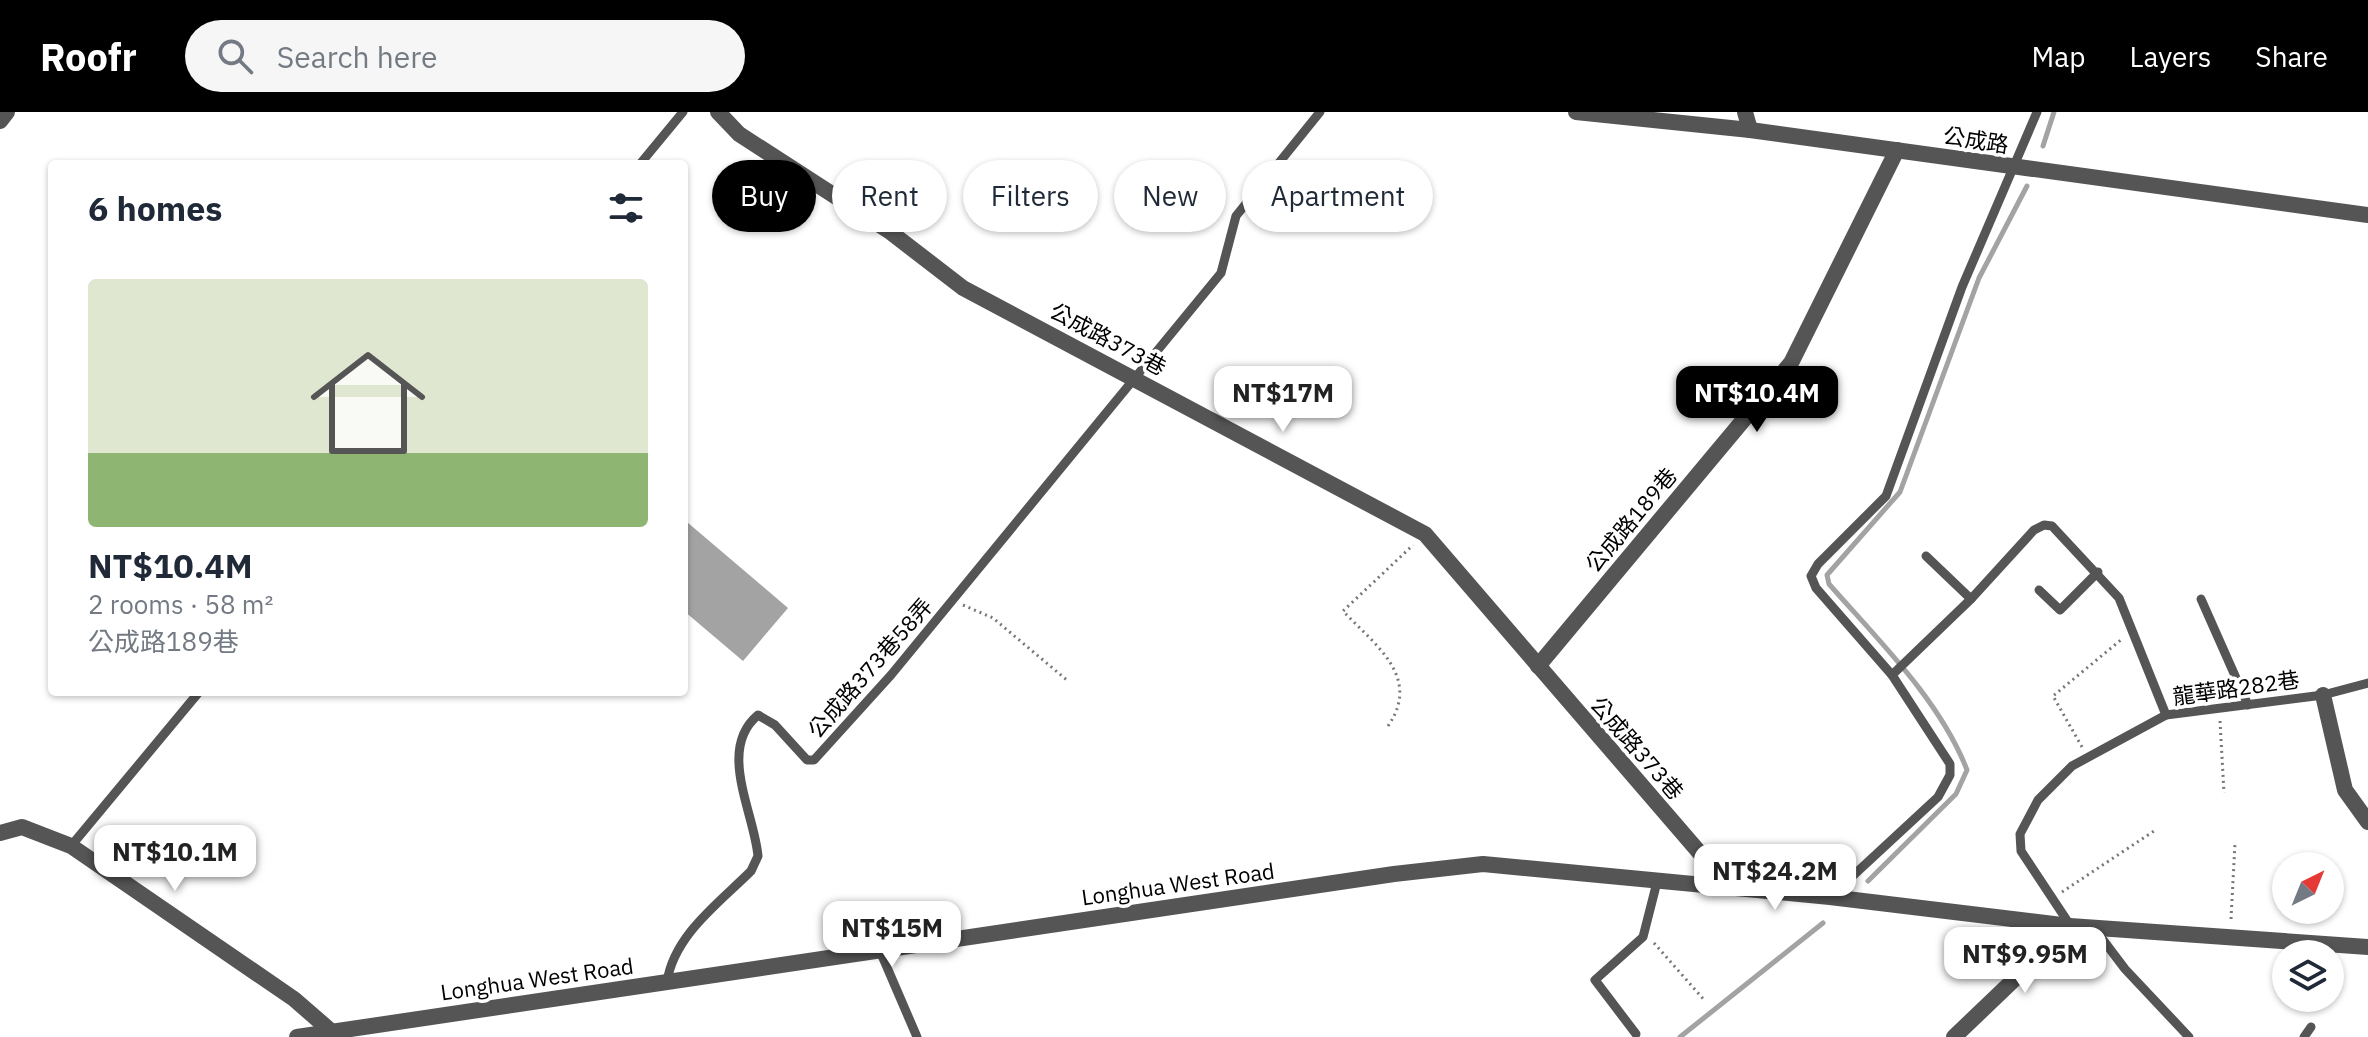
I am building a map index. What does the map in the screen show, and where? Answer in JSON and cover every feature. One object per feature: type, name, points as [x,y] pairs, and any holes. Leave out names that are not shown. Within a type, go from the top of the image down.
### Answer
[{"type":"street","points":[[0,121],[7,112]]},
{"type":"street","name":"公成路373巷","points":[[718,112],[739,134],[889,231],[963,288],[1425,534],[1730,888]]},
{"type":"street","name":"公成路","points":[[1576,112],[1750,130],[2014,169],[2368,215]]},
{"type":"street","points":[[1745,112],[1750,130]]},
{"type":"street","name":"公成路189巷","points":[[1538,666],[1791,363],[1897,150]]},
{"type":"street","points":[[2323,695],[2345,790],[2368,822]]},
{"type":"street","points":[[0,833],[22,827],[71,846],[294,999],[332,1032]]},
{"type":"street","name":"Longhua West Road","points":[[297,1037],[1394,874],[1483,864],[1830,897],[2070,926],[2368,947]]},
{"type":"street","points":[[1954,1037],[2070,926]]},
{"type":"lane","points":[[643,160],[683,112]]},
{"type":"lane","name":"公成路373巷58弄","points":[[667,982],[669,964],[678,946],[751,871],[758,856],[737,751],[749,723],[758,715],[775,725],[807,760],[814,760],[891,675],[1221,273],[1236,216],[1320,112]]},
{"type":"lane","points":[[1830,897],[1938,797],[1950,775],[1950,764],[1894,673],[1816,588],[1811,576],[1818,564],[1886,496],[1962,287],[2037,112]]},
{"type":"lane","points":[[1894,673],[1971,599],[2034,530],[2044,525],[2052,526],[2119,598],[2166,715]]},
{"type":"lane","points":[[1926,556],[1971,599]]},
{"type":"lane","points":[[2039,590],[2060,610],[2098,572]]},
{"type":"lane","points":[[2201,599],[2248,705]]},
{"type":"lane","name":"龍華路282巷","points":[[2070,926],[2021,851],[2020,834],[2038,800],[2072,766],[2166,715],[2323,695],[2368,683]]},
{"type":"lane","points":[[71,846],[196,696]]},
{"type":"lane","points":[[1636,1034],[1595,980],[1643,937],[1657,882]]},
{"type":"lane","points":[[2092,926],[2125,969],[2189,1037]]},
{"type":"lane","points":[[880,951],[917,1037]]},
{"type":"lane","points":[[2304,1037],[2311,1027]]},
{"type":"path","points":[[1388,726],[1395,715],[1402,689],[1397,673],[1343,611],[1425,534]]},
{"type":"path","points":[[953,600],[993,618],[1068,681]]},
{"type":"path","points":[[2087,757],[2053,696],[2122,639]]},
{"type":"path","points":[[2219,708],[2224,793]]},
{"type":"path","points":[[2052,899],[2157,829]]},
{"type":"path","points":[[2230,935],[2235,843]]},
{"type":"path","points":[[1644,932],[1705,1001]]},
{"type":"shaded area","points":[[688,523],[788,608],[743,661],[688,614]]},
{"type":"waterway","points":[[2043,146],[2054,112]]},
{"type":"waterway","points":[[1868,881],[1956,794],[1967,770],[1941,719],[1924,695],[1829,584],[1827,575],[1900,492],[1979,278],[2027,186]]},
{"type":"waterway","points":[[1680,1037],[1823,923]]}]
